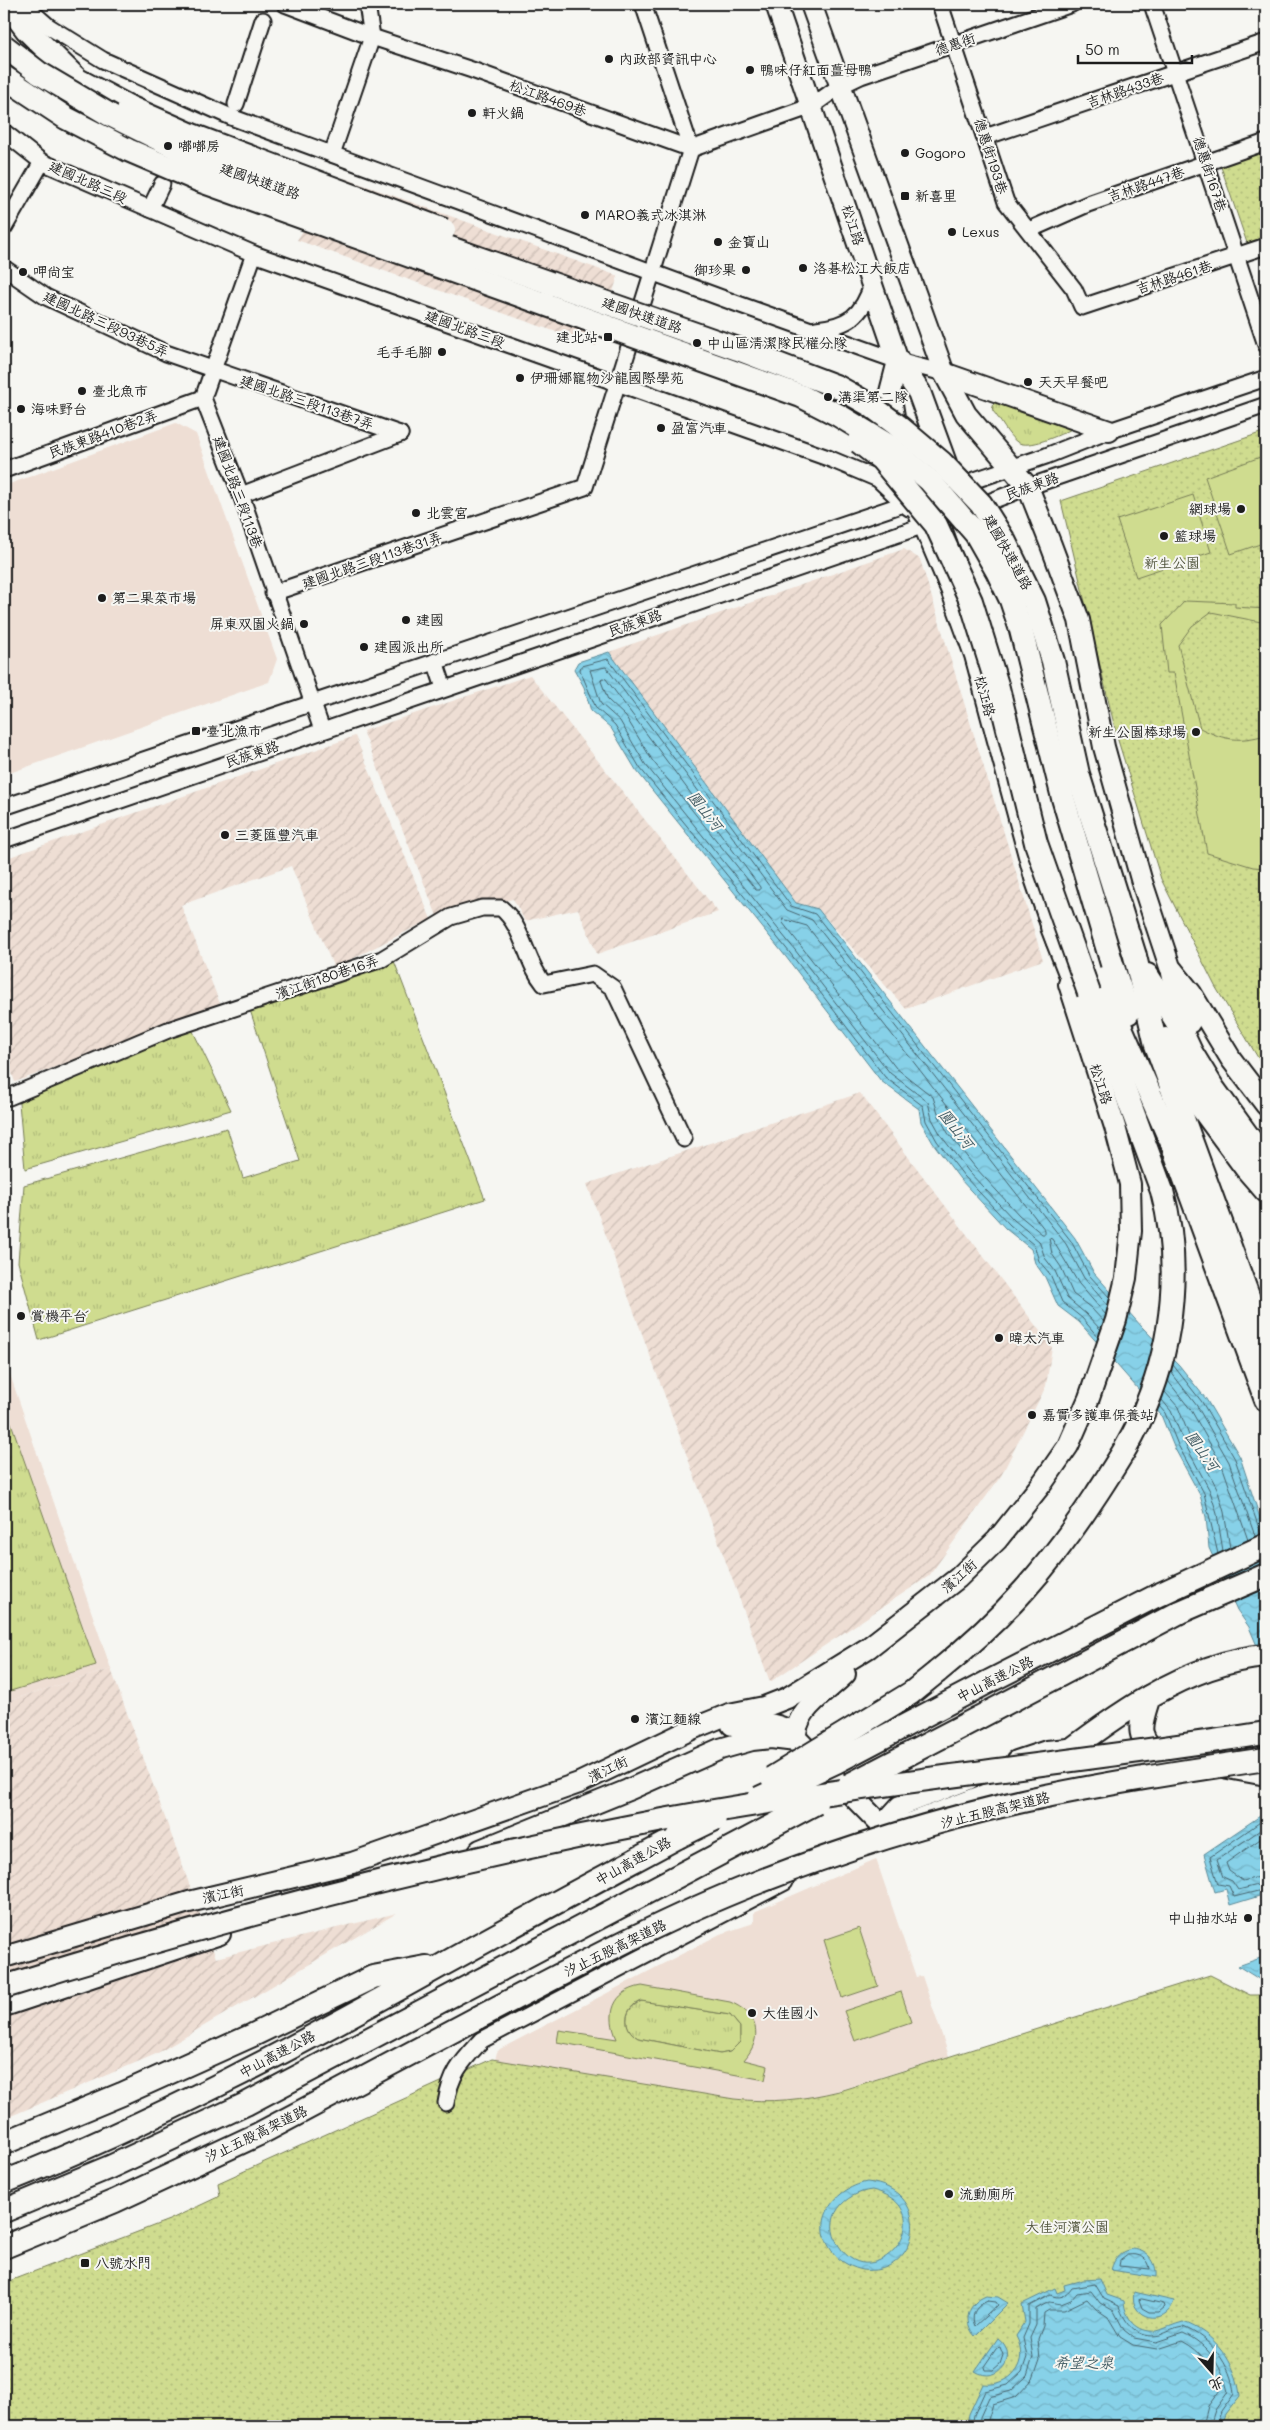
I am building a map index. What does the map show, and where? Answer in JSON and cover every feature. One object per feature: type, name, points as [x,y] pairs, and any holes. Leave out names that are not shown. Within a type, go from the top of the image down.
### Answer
[{"type":"highway","points":[[7,4],[27,30],[78,80],[129,107],[192,135],[690,320],[738,349]]},
{"type":"highway","name":"建國快速道路","points":[[4,46],[40,73],[110,115],[205,162],[738,349],[838,387],[870,405],[942,463],[981,504],[1005,542],[1034,601],[1053,661],[1078,774],[1136,956]]},
{"type":"highway","name":"建國快速道路","points":[[4,77],[66,118],[128,150],[198,180],[801,396],[838,415],[889,446],[930,480],[976,534],[1011,600],[1021,630],[1063,798],[1112,964],[1168,1135]]},
{"type":"highway","points":[[898,361],[919,392],[996,614],[1063,869],[1098,975],[1168,1135],[1266,1400]]},
{"type":"highway","points":[[801,396],[881,459],[936,525],[971,601],[998,688],[1036,843],[1146,1152]]},
{"type":"highway","points":[[678,1837],[910,1693],[975,1641],[1022,1596],[1067,1540],[1132,1436],[1146,1406],[1157,1372],[1172,1297],[1173,1247],[1169,1217],[1162,1191],[1104,1061],[1052,927]]},
{"type":"highway","points":[[1136,956],[1149,1007],[1156,1045],[1266,1345]]},
{"type":"highway","points":[[1136,956],[1177,1022],[1190,1052],[1213,1088],[1266,1161]]},
{"type":"highway","points":[[1173,973],[1186,1016],[1220,1075],[1266,1137]]},
{"type":"highway","points":[[1149,1007],[1201,1107],[1246,1168],[1266,1191]]},
{"type":"highway","name":"中山高速公路","points":[[4,2182],[69,2156],[219,2084],[678,1837],[836,1762],[1154,1597],[1266,1545]]},
{"type":"highway","name":"中山高速公路","points":[[4,2211],[110,2167],[246,2104],[1180,1612],[1266,1575]]},
{"type":"highway","points":[[1039,1774],[1074,1747],[1149,1697],[1202,1671],[1266,1656]]},
{"type":"highway","points":[[1149,1697],[1140,1725],[1141,1734],[1144,1742],[1164,1757]]},
{"type":"highway","points":[[4,1987],[242,1917],[431,1868],[664,1820],[916,1781],[1266,1733]]},
{"type":"highway","name":"汐止五股高架道路","points":[[4,2247],[115,2202],[259,2134],[642,1933],[751,1886],[897,1834],[1026,1800],[1166,1774],[1266,1759]]},
{"type":"highway","points":[[4,2144],[175,2071],[373,1977],[444,1964]]},
{"type":"main road","name":"松江路","points":[[776,4],[898,361],[890,392],[909,501],[923,525],[951,589],[974,655],[1035,878],[1115,1127],[1130,1184],[1131,1231],[1126,1278],[1116,1320],[1089,1398]]},
{"type":"main road","points":[[810,4],[944,373],[966,414],[1028,487],[1079,620],[1104,747],[1142,879],[1173,973],[1191,993],[1231,1059],[1266,1105]]},
{"type":"main road","points":[[944,373],[1109,431]]},
{"type":"main road","name":"濱江街","points":[[6,1955],[189,1902],[352,1863],[579,1783],[692,1729],[729,1714],[764,1707],[787,1698],[868,1648],[951,1583],[997,1540],[1043,1482],[1068,1446],[1089,1398]]},
{"type":"main road","points":[[796,1741],[795,1732],[798,1719],[808,1707],[844,1675],[868,1648]]},
{"type":"main road","points":[[717,1720],[734,1725],[759,1722],[774,1724],[788,1730],[796,1741],[882,1826]]},
{"type":"main road","name":"濱江街","points":[[4,2006],[268,1917],[486,1848],[729,1746],[772,1738],[796,1741]]},
{"type":"main road","points":[[882,1826],[900,1806],[922,1796],[1031,1756],[1074,1747],[1151,1758],[1164,1757],[1215,1762],[1228,1768],[1266,1775]]},
{"type":"main road","points":[[882,1826],[911,1823],[1039,1774],[1087,1768],[1190,1772],[1214,1771],[1228,1768]]},
{"type":"street","points":[[23,4],[48,26],[103,60],[231,116],[811,330],[898,361],[944,373]]},
{"type":"street","name":"松江路469巷","points":[[285,4],[372,37],[472,70],[691,150]]},
{"type":"street","points":[[332,154],[372,37],[367,4]]},
{"type":"street","points":[[618,384],[691,150],[643,4]]},
{"type":"street","name":"德惠街193巷","points":[[940,4],[1006,202],[1074,289],[1082,307]]},
{"type":"street","name":"德惠街","points":[[812,106],[840,86],[861,76],[1072,4]]},
{"type":"street","name":"德惠街167巷","points":[[1152,4],[1266,346]]},
{"type":"street","points":[[236,104],[263,20]]},
{"type":"street","name":"吉林路433巷","points":[[985,137],[1266,42]]},
{"type":"street","points":[[691,150],[812,106]]},
{"type":"street","name":"建國北路三段","points":[[4,132],[42,162],[254,254],[836,462],[878,479],[909,501]]},
{"type":"street","name":"吉林路447巷","points":[[1028,230],[1088,204],[1266,142]]},
{"type":"street","points":[[4,228],[42,162]]},
{"type":"street","points":[[150,210],[162,184]]},
{"type":"street","name":"吉林路461巷","points":[[1082,307],[1266,246]]},
{"type":"street","points":[[203,398],[254,254]]},
{"type":"street","name":"建國北路三段93巷5弄","points":[[4,268],[46,297],[166,353],[213,369]]},
{"type":"street","points":[[811,330],[835,327],[855,317],[867,300],[872,285]]},
{"type":"street","name":"建國北路三段113巷7弄","points":[[213,369],[400,434],[241,495]]},
{"type":"street","name":"民族東路","points":[[4,807],[1011,467],[1109,431],[1266,378]]},
{"type":"street","name":"建國北路三段113巷31弄","points":[[274,593],[585,487],[618,384]]},
{"type":"street","name":"民族東路410巷2弄","points":[[4,470],[203,398]]},
{"type":"street","name":"建國北路三段113巷","points":[[203,398],[241,495],[322,730]]},
{"type":"street","name":"民族東路","points":[[4,840],[960,513],[1028,487],[1266,405]]},
{"type":"street","points":[[435,661],[444,688]]},
{"type":"street","name":"濱江街180巷16弄","points":[[9,1096],[168,1030],[382,959],[451,917],[482,908],[501,908],[512,917],[535,973],[544,984],[593,974],[613,988],[684,1138]]},
{"type":"street","points":[[446,2103],[449,2083],[462,2062],[482,2040],[859,1843],[882,1826]]},
{"type":"shaded area","points":[[344,178],[618,276],[596,346],[297,240],[316,210],[338,214]]},
{"type":"shaded area","name":"第二果菜市場","points":[[176,423],[196,434],[277,659],[269,682],[4,775],[4,486]]},
{"type":"shaded area","points":[[904,549],[920,559],[1043,960],[906,1009],[818,909],[796,903],[609,652]]},
{"type":"shaded area","points":[[530,675],[718,912],[597,954],[578,909],[525,921],[513,899],[437,916],[363,731]]},
{"type":"shaded area","points":[[355,736],[431,919],[334,968],[291,866],[181,905],[221,1006],[15,1082],[4,1051],[4,859]]},
{"type":"shaded area","points":[[860,1093],[1052,1347],[1046,1386],[1001,1476],[929,1576],[770,1682],[587,1184]]},
{"type":"shaded area","points":[[4,1357],[111,1669],[4,1702]]},
{"type":"shaded area","points":[[111,1669],[216,1958],[397,1913],[156,2054],[4,2119],[4,1702]]},
{"type":"shaded area","name":"大佳國小","points":[[876,1859],[916,1977],[922,1976],[949,2056],[817,2097],[765,2102],[734,2099],[495,2060],[500,2049],[720,1934],[754,1923],[754,1912]]},
{"type":"green space","points":[[1266,149],[1266,236],[1247,243],[1220,164]]},
{"type":"green space","points":[[998,399],[1075,425],[1072,429],[1037,443],[1022,444],[1010,436],[993,411],[992,406]]},
{"type":"green space","name":"新生公園","points":[[1266,431],[1266,1071],[1215,986],[1161,879],[1117,737],[1061,501]]},
{"type":"green space","name":"網球場","points":[[1266,455],[1266,542],[1231,554],[1205,477]]},
{"type":"green space","name":"籃球場","points":[[1193,495],[1211,552],[1136,577],[1117,520]]},
{"type":"green space","name":"新生公園棒球場","points":[[1185,601],[1235,603],[1235,607],[1266,609],[1266,623],[1211,612],[1192,626],[1178,645],[1200,728],[1217,736],[1233,739],[1248,739],[1266,735],[1266,868],[1253,867],[1207,853],[1174,673],[1167,673],[1162,625]]},
{"type":"green space","points":[[394,961],[485,1199],[39,1340],[18,1262],[24,1185],[227,1128],[243,1178],[300,1161],[248,1004]]},
{"type":"green space","points":[[189,1023],[231,1110],[25,1169],[18,1092]]},
{"type":"green space","points":[[4,1403],[96,1665],[4,1693]]},
{"type":"green space","points":[[859,1928],[878,1986],[842,1998],[824,1940]]},
{"type":"green space","name":"大佳河濱公園","points":[[1210,1975],[1250,1995],[1266,1995],[1266,2426],[4,2426],[4,2283],[169,2220],[220,2196],[218,2183],[492,2059],[734,2099],[774,2101],[799,2099],[839,2091]]},
{"type":"green space","points":[[642,1986],[730,2002],[747,2012],[755,2026],[756,2034],[754,2043],[744,2060],[768,2066],[765,2080],[557,2042],[559,2030],[617,2039],[612,2021],[614,2005],[624,1993]],"holes":[[[641,2001],[730,2015],[740,2027],[740,2042],[730,2052],[720,2054],[638,2038],[629,2029],[627,2023],[628,2013],[631,2008]]]},
{"type":"green space","points":[[901,1992],[911,2022],[855,2041],[844,2011]]},
{"type":"green space","points":[[642,2001],[730,2015],[740,2027],[740,2042],[730,2052],[720,2054],[638,2038],[629,2029],[627,2018],[631,2008]]},
{"type":"water","name":"圓山河","points":[[609,652],[796,903],[818,909],[1075,1238],[1094,1273],[1179,1365],[1206,1399],[1240,1457],[1266,1536],[1266,1667],[1249,1627],[1237,1610],[1209,1548],[1206,1517],[1200,1495],[1174,1447],[1161,1415],[1079,1322],[1058,1306],[1045,1277],[1035,1263],[1031,1249],[1006,1229],[960,1179],[933,1143],[921,1122],[919,1109],[881,1081],[786,957],[636,770],[611,728],[591,711],[584,687],[574,669],[578,662]]},
{"type":"water","points":[[1266,1812],[1266,1894],[1230,1905],[1226,1889],[1215,1892],[1204,1854]]},
{"type":"water","points":[[1266,1956],[1266,1980],[1262,1981],[1238,1966]]},
{"type":"water","points":[[867,2182],[889,2188],[904,2200],[911,2215],[912,2231],[908,2247],[897,2260],[882,2269],[863,2270],[852,2267],[836,2256],[828,2244],[824,2232],[824,2221],[828,2210],[834,2200],[854,2186]],"holes":[[[872,2190],[894,2200],[904,2214],[904,2230],[897,2245],[885,2257],[870,2263],[854,2260],[839,2246],[834,2236],[834,2217],[838,2209],[852,2196]]]},
{"type":"water","points":[[1133,2249],[1143,2252],[1150,2258],[1155,2266],[1156,2277],[1111,2270],[1119,2256],[1125,2251]]},
{"type":"water","name":"希望之泉","points":[[1100,2279],[1107,2295],[1124,2301],[1127,2313],[1133,2323],[1143,2330],[1156,2331],[1183,2322],[1205,2333],[1222,2350],[1234,2372],[1240,2396],[1225,2415],[1221,2426],[967,2426],[969,2414],[983,2384],[1002,2382],[1015,2371],[1019,2364],[1021,2355],[1016,2336],[1025,2322],[1022,2304],[1055,2288],[1057,2293],[1065,2290],[1064,2285],[1083,2280]]},
{"type":"water","points":[[1134,2292],[1174,2301],[1164,2315],[1149,2317],[1137,2309],[1134,2301]]},
{"type":"water","points":[[986,2296],[998,2297],[1008,2303],[975,2336],[969,2324],[969,2313],[975,2303]]},
{"type":"water","points":[[998,2338],[1005,2345],[1007,2352],[1007,2360],[1004,2366],[992,2375],[984,2375],[975,2371]]},
{"type":"place","name":"內政部資訊中心","points":[[609,59]]},
{"type":"place","name":"鴨味仔紅面薑母鴨","points":[[750,70]]},
{"type":"place","name":"軒火鍋","points":[[472,113]]},
{"type":"place","name":"嘟嘟房","points":[[168,146]]},
{"type":"place","name":"Gogoro","points":[[905,153]]},
{"type":"place","name":"新喜里","points":[[905,196]]},
{"type":"place","name":"MARO義式冰淇淋","points":[[585,215]]},
{"type":"place","name":"Lexus","points":[[952,232]]},
{"type":"place","name":"金寶山","points":[[718,242]]},
{"type":"place","name":"洛碁松江大飯店","points":[[803,268]]},
{"type":"place","name":"御珍果","points":[[746,270]]},
{"type":"place","name":"呷尚宝","points":[[23,272]]},
{"type":"place","name":"建北站","points":[[608,337]]},
{"type":"place","name":"中山區清潔隊民權分隊","points":[[697,343]]},
{"type":"place","name":"毛手毛腳","points":[[442,352]]},
{"type":"place","name":"伊珊娜寵物沙龍國際學苑","points":[[520,378]]},
{"type":"place","name":"天天早餐吧","points":[[1028,382]]},
{"type":"place","name":"臺北魚市","points":[[82,391]]},
{"type":"place","name":"溝渠第二隊","points":[[828,397]]},
{"type":"place","name":"海味野台","points":[[21,409]]},
{"type":"place","name":"盈富汽車","points":[[661,428]]},
{"type":"place","name":"網球場","points":[[1241,509]]},
{"type":"place","name":"北雲宮","points":[[416,513]]},
{"type":"place","name":"籃球場","points":[[1164,536]]},
{"type":"place","name":"第二果菜市場","points":[[102,598]]},
{"type":"place","name":"建國","points":[[406,620]]},
{"type":"place","name":"屏東双園火鍋","points":[[304,624]]},
{"type":"place","name":"建國派出所","points":[[364,647]]},
{"type":"place","name":"臺北漁市","points":[[196,731]]},
{"type":"place","name":"新生公園棒球場","points":[[1196,732]]},
{"type":"place","name":"三菱匯豐汽車","points":[[225,835]]},
{"type":"place","name":"賞機平台ˊ","points":[[21,1316]]},
{"type":"place","name":"暐太汽車","points":[[999,1338]]},
{"type":"place","name":"嘉實多護車保養站","points":[[1032,1415]]},
{"type":"place","name":"濱江麵線","points":[[635,1719]]},
{"type":"place","name":"中山抽水站","points":[[1248,1918]]},
{"type":"place","name":"大佳國小","points":[[752,2013]]},
{"type":"place","name":"流動廁所","points":[[949,2194]]},
{"type":"place","name":"八號水門","points":[[85,2263]]}]
